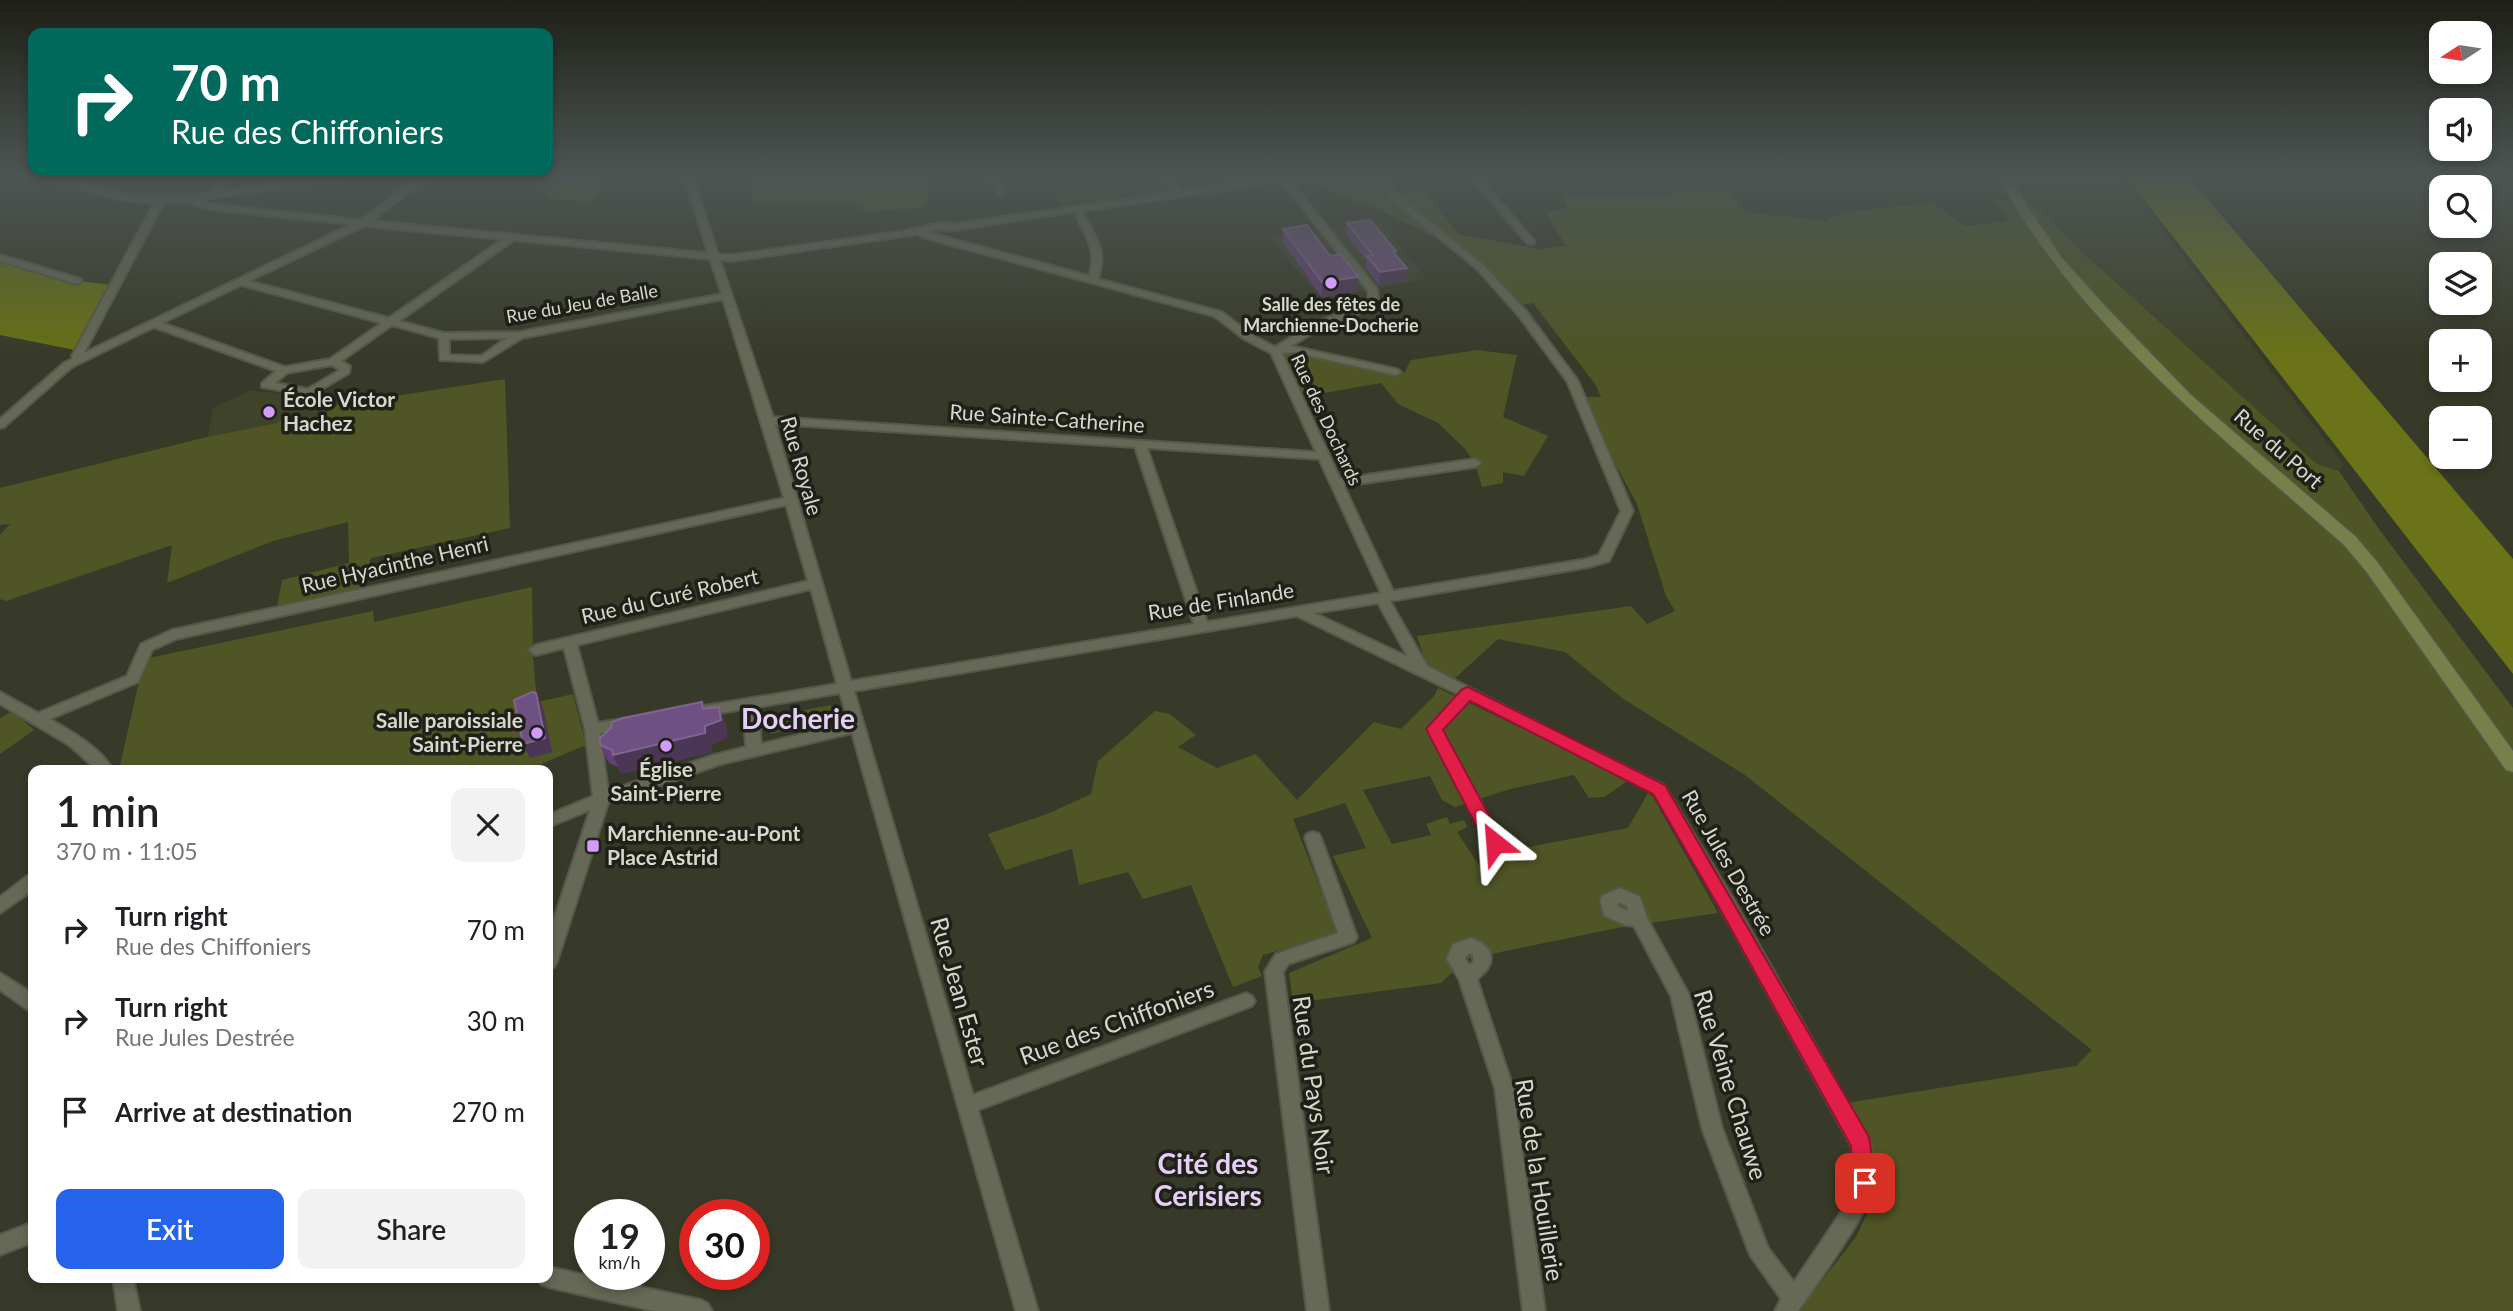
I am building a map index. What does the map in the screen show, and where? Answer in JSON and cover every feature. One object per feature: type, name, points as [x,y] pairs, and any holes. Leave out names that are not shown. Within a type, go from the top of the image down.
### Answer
[{"type":"main road","name":"Rue du Port","points":[[2042,237],[2056,259],[2186,398],[2350,541],[2372,567],[2513,765]]},
{"type":"street","points":[[78,360],[77,356],[140,237]]},
{"type":"street","points":[[0,425],[54,375],[78,360],[333,237]]},
{"type":"street","points":[[154,324],[284,370],[333,362],[512,237]]},
{"type":"street","points":[[514,237],[732,258],[871,237]]},
{"type":"street","name":"Rue Royale","points":[[708,237],[768,420],[844,687]]},
{"type":"street","points":[[933,237],[1218,314],[1248,337],[1275,351],[1293,349],[1396,372]]},
{"type":"street","points":[[1092,237],[1101,260],[1093,280]]},
{"type":"street","name":"Rue des Dochards","points":[[1332,237],[1373,291],[1374,306],[1322,323],[1275,351],[1386,597],[1422,669]]},
{"type":"street","name":"Rue de Finlande","points":[[692,713],[1605,558],[1627,511],[1572,381],[1522,313],[1488,276],[1442,237]]},
{"type":"street","points":[[1527,237],[1531,242]]},
{"type":"street","points":[[0,258],[78,281]]},
{"type":"street","name":"Rue du Jeu de Balle","points":[[240,282],[444,336],[519,335],[725,296]]},
{"type":"street","points":[[444,336],[444,358],[483,359],[519,335]]},
{"type":"street","points":[[284,370],[266,385],[310,393],[345,371],[345,366],[333,362]]},
{"type":"street","name":"Rue Sainte-Catherine","points":[[768,420],[1324,456]]},
{"type":"street","points":[[1140,445],[1201,626]]},
{"type":"street","points":[[1337,484],[1475,463]]},
{"type":"street","name":"Rue Hyacinthe Henri","points":[[37,719],[133,680],[146,647],[172,635],[791,500]]},
{"type":"street","name":"Rue du Curé Robert","points":[[536,650],[814,583]]},
{"type":"street","name":"Rue Jules Destrée","points":[[1298,611],[1422,669],[1659,789],[1727,904],[1861,1145],[1865,1183],[1855,1208],[1790,1305]]},
{"type":"street","points":[[553,947],[601,799],[592,729],[569,642]]},
{"type":"street","name":"Rue Jean Ester","points":[[844,687],[1027,1311]]},
{"type":"street","points":[[1468,693],[1434,729],[1495,843]]},
{"type":"street","points":[[0,697],[87,750],[104,765]]},
{"type":"street","points":[[750,703],[754,751]]},
{"type":"street","points":[[592,729],[637,722]]},
{"type":"street","points":[[553,819],[601,799],[719,759],[856,727]]},
{"type":"street","name":"Rue du Pays Noir","points":[[1312,838],[1349,937],[1282,959],[1274,971],[1318,1311]]},
{"type":"street","points":[[0,906],[28,885]]},
{"type":"street","name":"Rue Veine Chauwe","points":[[1639,919],[1680,995],[1712,1128],[1759,1255],[1790,1305]]},
{"type":"street","name":"Rue de la Houillerie","points":[[1467,976],[1504,1088],[1534,1311]]},
{"type":"street","points":[[0,980],[28,1000]]},
{"type":"street","name":"Rue des Chiffoniers","points":[[966,1106],[1246,1001]]},
{"type":"street","points":[[0,1245],[28,1234]]},
{"type":"street","points":[[553,1278],[701,1311]]},
{"type":"street","points":[[124,1283],[129,1311]]},
{"type":"shaded area","points":[[1267,237],[1392,237],[1427,279],[1322,298]]},
{"type":"shaded area","points":[[1444,237],[1475,237],[1539,249],[1566,246],[1561,237],[2067,237],[2317,464],[2339,471],[2513,708],[2513,1311],[1798,1311],[1856,1237],[1871,1204],[1871,1159],[1846,1103],[2076,1066],[2092,1050],[1745,775],[1622,698],[1565,652],[1498,639],[1452,681],[1426,665],[1417,636],[1631,606],[1647,624],[1675,611],[1666,596],[1637,504],[1579,397],[1601,397],[1595,384],[1533,303],[1515,306],[1495,280]]},
{"type":"shaded area","points":[[2067,237],[2168,237],[2344,464],[2339,471],[2317,464]]},
{"type":"shaded area","points":[[2174,237],[2240,237],[2429,460],[2429,469],[2437,469],[2513,559],[2513,674]]},
{"type":"shaded area","points":[[0,258],[77,281],[113,285],[75,350],[0,335]]},
{"type":"shaded area","points":[[1293,349],[1404,373],[1411,360],[1477,350],[1517,355],[1503,417],[1548,436],[1524,476],[1503,472],[1503,483],[1482,487],[1475,463],[1465,449],[1438,423],[1398,404],[1381,383],[1296,398],[1275,351]]},
{"type":"shaded area","points":[[505,379],[510,528],[371,558],[360,595],[276,613],[282,580],[349,563],[348,522],[273,541],[167,583],[172,545],[6,601],[0,599],[0,535],[10,524],[0,525],[0,488],[207,437],[277,423],[282,419],[320,416],[337,405]]},
{"type":"shaded area","name":"École Victor Hachez","points":[[249,391],[281,393],[281,397],[333,406],[320,416],[282,419],[277,423],[208,437],[213,408]]},
{"type":"shaded area","points":[[532,587],[537,702],[573,694],[586,745],[539,765],[120,765],[144,659],[373,611],[374,622]]},
{"type":"shaded area","points":[[1438,688],[1629,780],[1604,797],[1589,798],[1574,775],[1510,789],[1455,807],[1442,800],[1430,776],[1363,790],[1392,844],[1431,835],[1426,824],[1447,817],[1450,824],[1464,820],[1467,827],[1457,832],[1478,864],[1528,847],[1628,828],[1648,793],[1653,797],[1718,913],[1617,928],[1467,959],[1441,983],[1293,1003],[1289,973],[1372,938],[1333,856],[1366,848],[1345,803],[1293,819],[1338,933],[1263,955],[1258,967],[1262,976],[1233,987],[1191,885],[1143,899],[1128,872],[1079,885],[1072,849],[1005,870],[988,834],[1047,814],[1091,794],[1098,761],[1155,711],[1170,714],[1196,735],[1178,747],[1217,768],[1256,754],[1297,800],[1374,722],[1401,729],[1434,696]]},
{"type":"shaded area","points":[[831,705],[832,716],[824,722],[770,734],[770,729],[757,731],[757,719]]},
{"type":"shaded area","points":[[12,711],[34,730],[0,754],[0,718]]},
{"type":"building","points":[[1289,237],[1316,237],[1330,256],[1341,254],[1358,277],[1322,282]]},
{"type":"building","points":[[1359,237],[1384,237],[1407,268],[1380,272],[1367,256],[1373,255]]},
{"type":"building","points":[[532,692],[536,693],[545,738],[523,744],[514,700]]},
{"type":"building","points":[[702,702],[703,709],[719,707],[721,720],[705,726],[705,733],[613,755],[612,750],[600,745],[600,738],[611,728],[612,722]]},
{"type":"place","name":"Salle des fêtes de Marchienne-Docherie","points":[[1331,283]]},
{"type":"place","name":"École Victor Hachez","points":[[269,412]]},
{"type":"place","name":"Salle paroissiale Saint-Pierre","points":[[537,733]]},
{"type":"place","name":"Église Saint-Pierre","points":[[666,746]]},
{"type":"place","name":"Marchienne-au-Pont Place Astrid","points":[[593,846]]},
{"type":"district","name":"Docherie","points":[[798,719]]},
{"type":"district","name":"Cité des Cerisiers","points":[[1208,1180]]},
{"type":"route","points":[[1495,843],[1434,729],[1468,693],[1659,789],[1727,904],[1861,1145],[1865,1183]]}]
